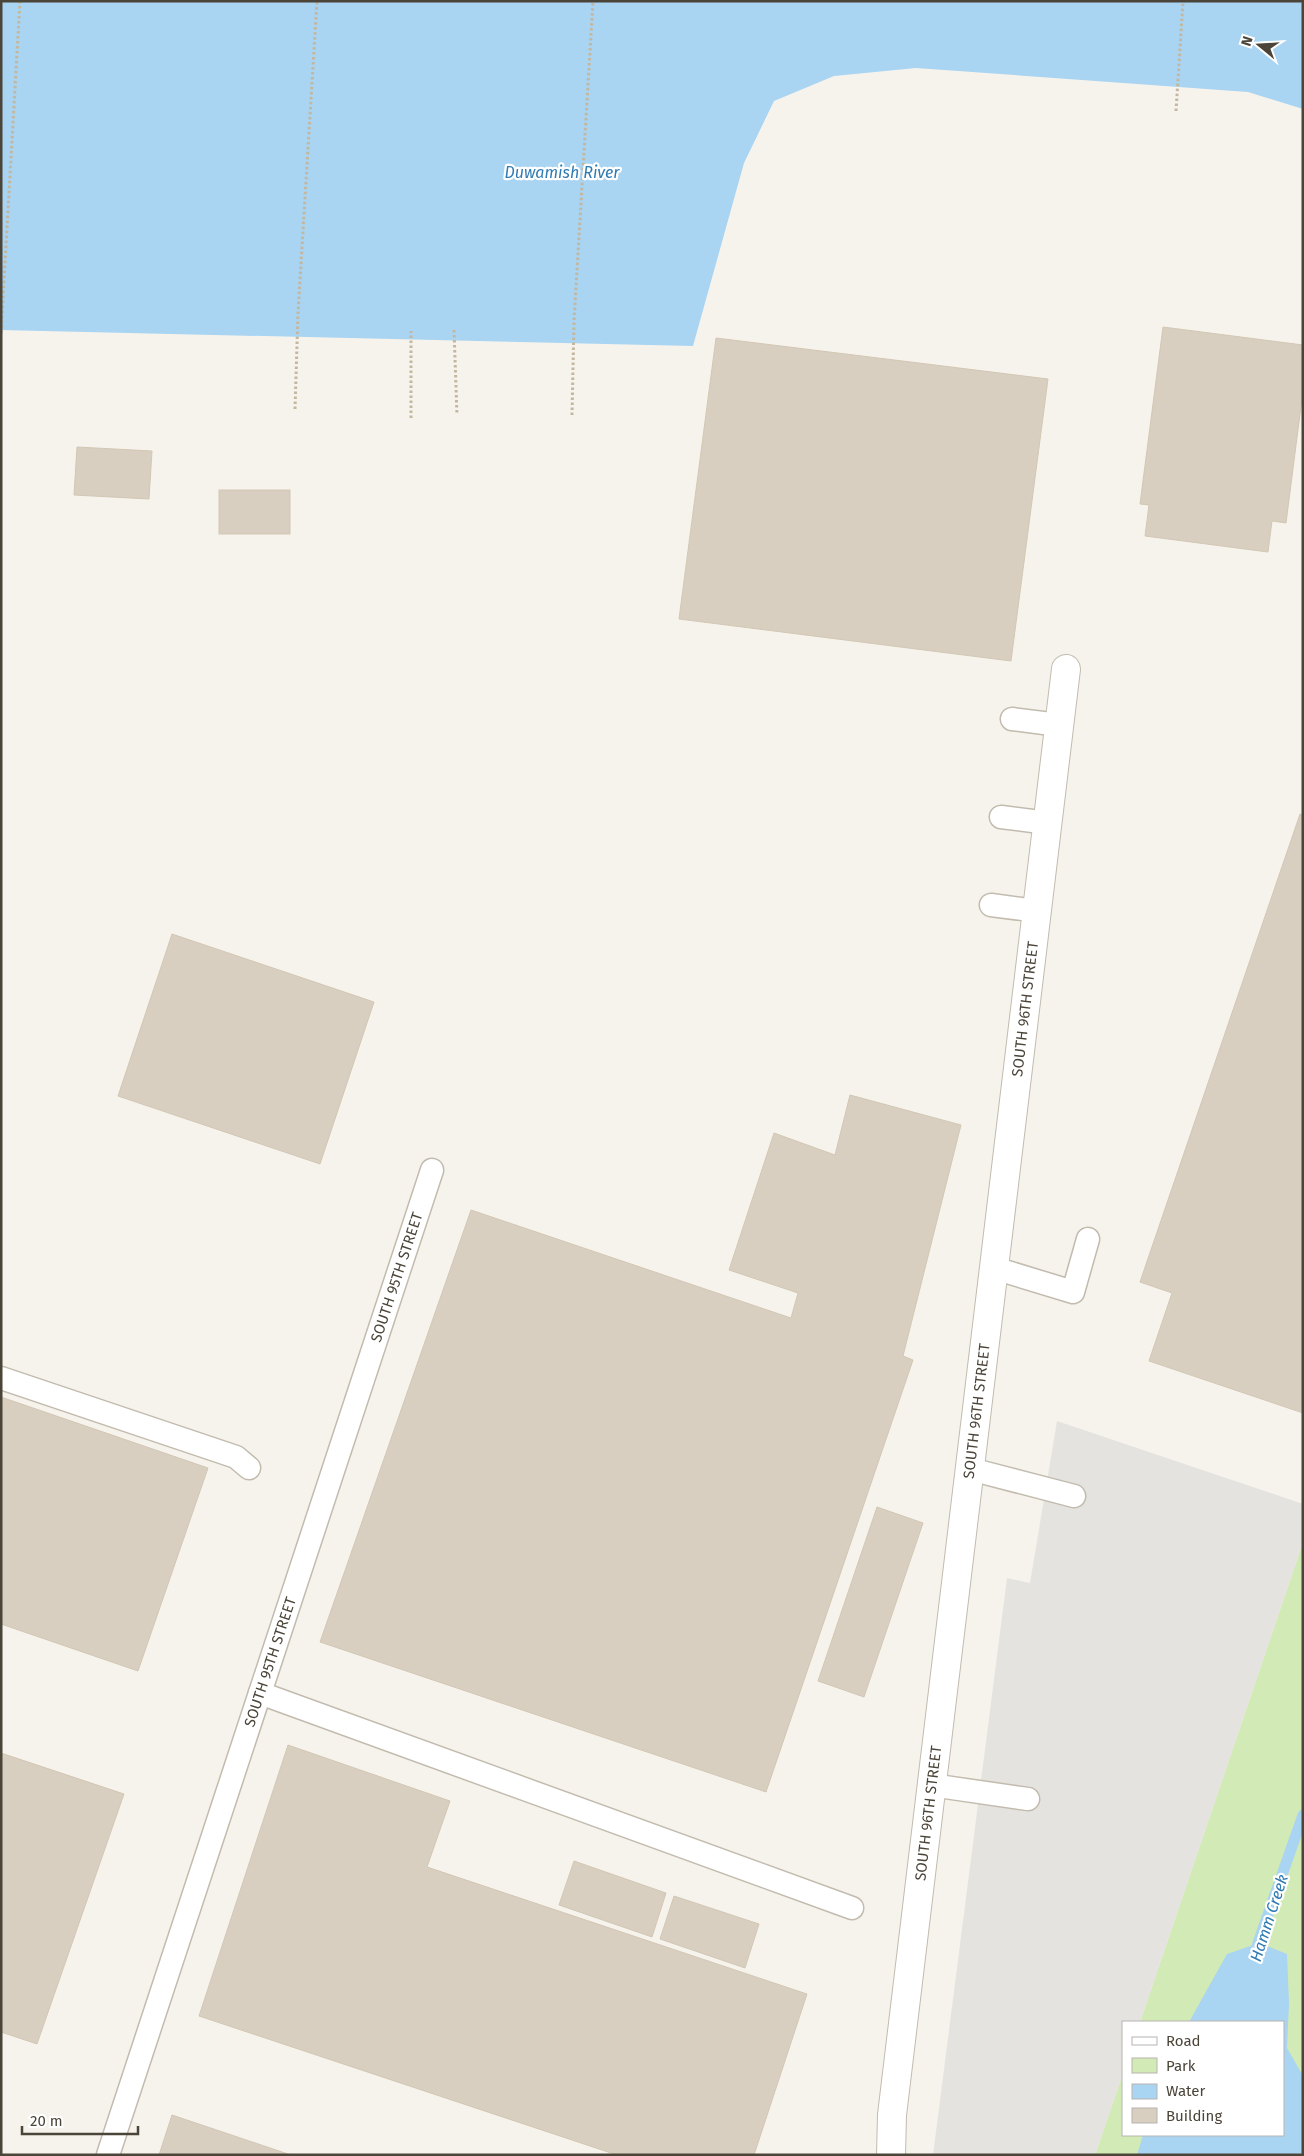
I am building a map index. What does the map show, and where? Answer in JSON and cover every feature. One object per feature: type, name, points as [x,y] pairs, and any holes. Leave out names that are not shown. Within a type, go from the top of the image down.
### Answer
[{"type":"street","name":"SOUTH 96TH STREET","points":[[891,2155],[892,2115],[1066,669]]},
{"type":"lane","points":[[1012,719],[1060,725]]},
{"type":"lane","points":[[1001,816],[1048,823]]},
{"type":"lane","points":[[991,905],[1037,911]]},
{"type":"lane","name":"SOUTH 95TH STREET","points":[[108,2155],[432,1170]]},
{"type":"lane","points":[[994,1268],[1073,1292],[1088,1239]]},
{"type":"lane","points":[[1,1378],[236,1457],[249,1468]]},
{"type":"lane","points":[[970,1469],[1074,1496]]},
{"type":"lane","points":[[260,1693],[852,1908]]},
{"type":"lane","points":[[931,1786],[1028,1799]]},
{"type":"path","points":[[1,333],[20,1]]},
{"type":"path","points":[[295,409],[298,313],[317,1]]},
{"type":"path","points":[[572,415],[574,321],[594,1]]},
{"type":"path","points":[[1176,110],[1183,1]]},
{"type":"path","points":[[454,330],[457,415]]},
{"type":"path","points":[[411,418],[412,331]]},
{"type":"green space","points":[[1303,1542],[1303,2155],[1095,2155],[1122,2076],[1122,2136],[1284,2136],[1284,2021],[1140,2021]]},
{"type":"shaded area","points":[[1057,1421],[1303,1504],[1303,1542],[1140,2021],[1122,2021],[1122,2076],[1095,2155],[933,2155],[1007,1578],[1030,1583]]},
{"type":"water","name":"Duwamish River","points":[[1,1],[1303,1],[1303,109],[1248,92],[916,68],[834,76],[774,101],[744,163],[693,346],[1,330]]},
{"type":"water","points":[[1259,1943],[1287,1954],[1289,2004],[1287,2048],[1303,2076],[1303,2155],[1137,2155],[1143,2136],[1284,2136],[1284,2021],[1190,2021],[1227,1954]]},
{"type":"building","points":[[1163,327],[1303,345],[1303,391],[1286,523],[1272,521],[1268,552],[1145,536],[1149,505],[1140,504]]},
{"type":"building","points":[[716,338],[1048,379],[1011,661],[679,619]]},
{"type":"building","points":[[77,447],[152,451],[149,499],[74,495]]},
{"type":"building","points":[[219,490],[290,490],[290,534],[219,534]]},
{"type":"building","points":[[1300,814],[1303,815],[1303,1413],[1149,1361],[1172,1293],[1140,1282]]},
{"type":"building","points":[[172,934],[374,1002],[320,1164],[118,1096]]},
{"type":"building","points":[[850,1095],[961,1125],[903,1356],[913,1360],[766,1792],[320,1642],[471,1210],[791,1318],[798,1293],[729,1270],[774,1133],[835,1155]]},
{"type":"building","points":[[1,1397],[208,1468],[138,1671],[1,1624]]},
{"type":"building","points":[[877,1507],[923,1523],[864,1697],[818,1681]]},
{"type":"building","points":[[288,1745],[450,1801],[427,1867],[807,1994],[754,2155],[617,2155],[199,2016]]},
{"type":"building","points":[[1,1753],[124,1794],[37,2044],[1,2032]]},
{"type":"building","points":[[574,1861],[666,1893],[652,1937],[559,1905]]},
{"type":"building","points":[[674,1896],[759,1924],[745,1968],[660,1939]]},
{"type":"building","points":[[172,2115],[291,2155],[159,2155]]},
{"type":"waterway","name":"Hamm Creek","points":[[1255,1957],[1258,1943],[1303,1815]]}]
